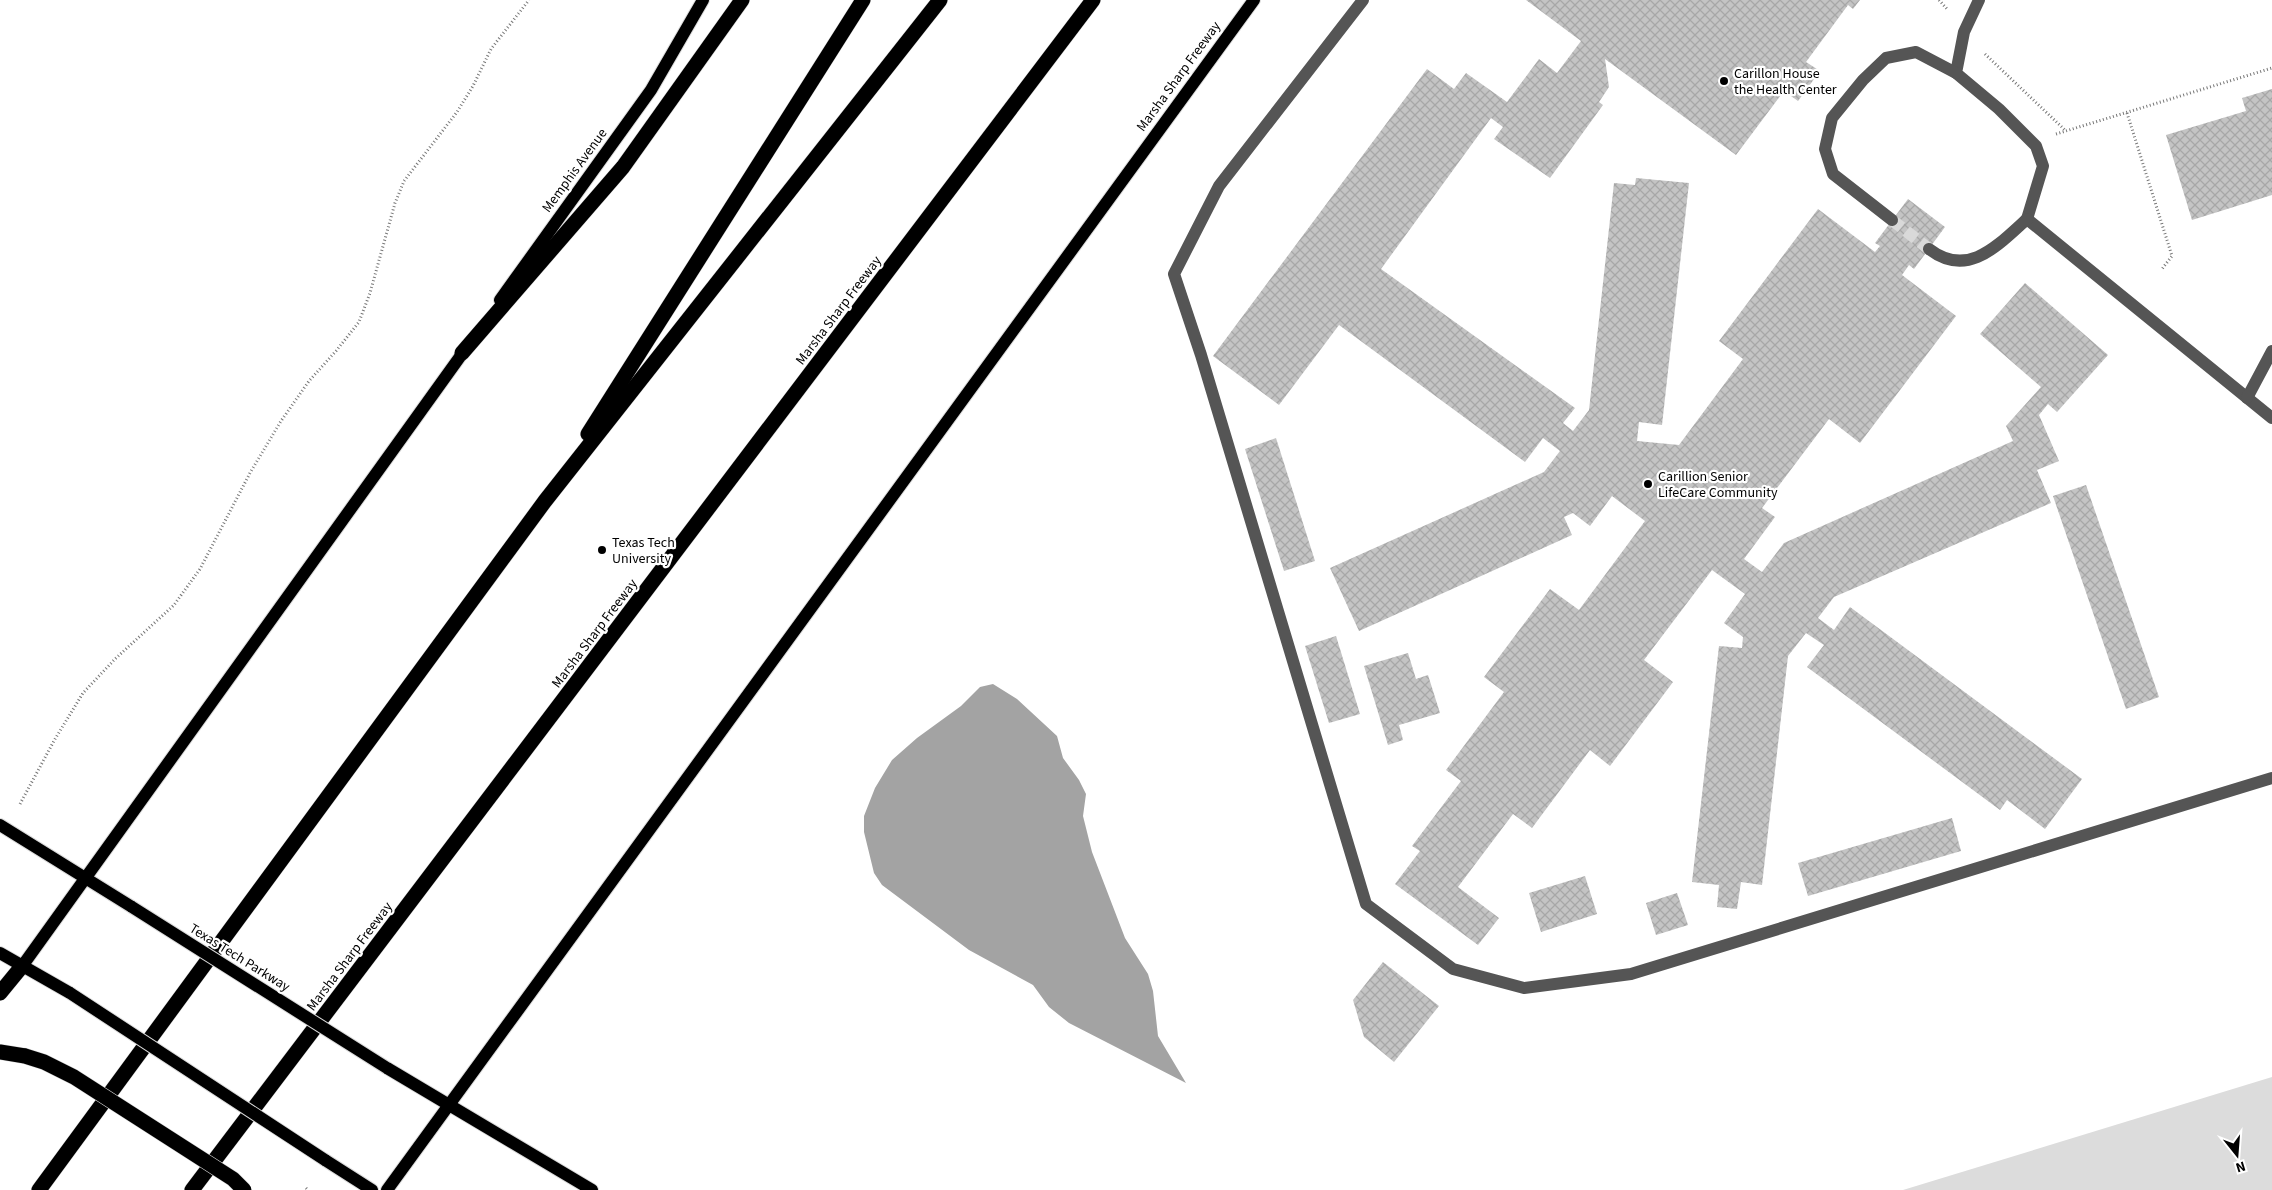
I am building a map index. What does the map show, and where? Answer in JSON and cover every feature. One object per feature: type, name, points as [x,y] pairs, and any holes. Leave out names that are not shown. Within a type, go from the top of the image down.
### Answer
[{"type":"highway","points":[[462,353],[623,167],[742,0]]},
{"type":"highway","points":[[545,502],[863,0]]},
{"type":"highway","points":[[39,1190],[545,502],[940,0]]},
{"type":"highway","name":"Marsha Sharp Freeway","points":[[192,1190],[1094,0]]},
{"type":"highway","points":[[0,993],[23,965]]},
{"type":"highway","points":[[0,1052],[25,1056],[44,1062],[74,1077],[232,1180],[244,1190]]},
{"type":"main road","name":"Memphis Avenue","points":[[462,353],[651,90],[703,0]]},
{"type":"main road","name":"Marsha Sharp Freeway","points":[[387,1190],[1254,0]]},
{"type":"main road","points":[[23,965],[462,353]]},
{"type":"main road","name":"Texas Tech Parkway","points":[[0,826],[86,877],[387,1068],[592,1190]]},
{"type":"main road","points":[[0,953],[70,993],[372,1190]]},
{"type":"street","points":[[1363,0],[1219,186],[1174,274],[1201,355],[1366,904],[1454,969],[1524,988],[1631,974],[2272,778]]},
{"type":"street","points":[[1956,73],[1964,32],[1979,0]]},
{"type":"street","points":[[1892,220],[1833,174],[1825,149],[1832,118],[1863,80],[1886,58],[1916,52],[1956,73],[1999,110],[2036,146],[2042,166],[2027,219],[1989,251],[1967,262],[1940,258],[1929,249]]},
{"type":"street","points":[[2027,219],[2272,418]]},
{"type":"street","points":[[2247,398],[2272,351]]},
{"type":"path","points":[[20,804],[55,739],[83,693],[115,659],[174,605],[200,569],[250,473],[281,420],[309,381],[359,322],[370,293],[395,203],[404,181],[457,112],[492,49],[529,0]]},
{"type":"path","points":[[1939,0],[1951,13]]},
{"type":"path","points":[[1982,50],[2066,131]]},
{"type":"path","points":[[2056,134],[2272,68]]},
{"type":"path","points":[[2127,112],[2172,256],[2162,268]]},
{"type":"shaded area","points":[[993,684],[1017,699],[1057,736],[1063,758],[1079,780],[1086,794],[1083,816],[1092,852],[1125,938],[1148,974],[1153,991],[1158,1036],[1186,1083],[1069,1023],[1049,1007],[1033,985],[969,950],[882,885],[874,873],[864,832],[864,816],[875,788],[892,760],[917,738],[961,706],[980,687]]},
{"type":"shaded area","points":[[2272,1077],[2272,1190],[1903,1190]]},
{"type":"building","name":"Carillion Senior LifeCare Community","points":[[1526,0],[1860,0],[1853,9],[1848,5],[1806,62],[1820,71],[1798,101],[1784,91],[1736,155],[1605,59],[1609,87],[1599,102],[1603,105],[1550,178],[1494,139],[1503,127],[1491,118],[1381,269],[1575,408],[1563,423],[1573,431],[1589,410],[1614,183],[1635,185],[1636,178],[1689,183],[1662,425],[1639,422],[1637,441],[1679,445],[1743,359],[1719,341],[1818,209],[1875,252],[1880,246],[1875,243],[1908,199],[1945,227],[1914,269],[1909,265],[1902,275],[1956,316],[1860,443],[1829,419],[1762,508],[1775,517],[1744,559],[1762,572],[1784,543],[2013,441],[2006,426],[2041,387],[1980,334],[2025,283],[2108,355],[2057,412],[2048,404],[2039,415],[2059,461],[2037,470],[2051,503],[1834,597],[1818,618],[1834,630],[1850,607],[2082,779],[2045,829],[2007,800],[2000,810],[1807,667],[1824,645],[1806,633],[1788,656],[1762,885],[1741,882],[1737,909],[1717,907],[1719,885],[1692,882],[1719,646],[1742,648],[1743,637],[1724,623],[1745,594],[1712,570],[1644,660],[1673,682],[1610,766],[1590,750],[1532,828],[1513,814],[1458,887],[1499,918],[1478,945],[1395,884],[1420,851],[1412,846],[1461,781],[1446,770],[1504,692],[1484,677],[1550,589],[1579,610],[1645,521],[1612,496],[1590,526],[1573,513],[1564,517],[1572,535],[1359,631],[1330,568],[1544,472],[1560,451],[1543,438],[1525,462],[1339,325],[1279,405],[1213,356],[1427,69],[1454,89],[1466,73],[1507,102],[1539,59],[1557,73],[1581,41]]},
{"type":"building","points":[[2272,89],[2272,195],[2192,220],[2166,135],[2246,111],[2242,98]]},
{"type":"building","points":[[1276,438],[1315,561],[1284,571],[1245,449]]},
{"type":"building","points":[[2086,485],[2159,697],[2126,709],[2053,496]]},
{"type":"building","points":[[1336,636],[1360,714],[1329,723],[1305,646]]},
{"type":"building","points":[[1408,653],[1416,679],[1428,675],[1440,713],[1399,725],[1403,740],[1388,745],[1364,666]]},
{"type":"building","points":[[1952,818],[1961,851],[1808,896],[1798,863]]},
{"type":"building","points":[[1585,876],[1597,914],[1541,932],[1529,893]]},
{"type":"building","points":[[1677,893],[1688,925],[1656,935],[1646,903]]},
{"type":"building","points":[[1383,962],[1439,1006],[1394,1062],[1364,1037],[1353,1000]]},
{"type":"tunnel","points":[[1892,220],[1929,249]]},
{"type":"place","name":"Carillon House the Health Center","points":[[1724,81]]},
{"type":"place","name":"Carillion Senior LifeCare Community","points":[[1648,484]]},
{"type":"place","name":"Texas Tech University","points":[[602,550]]}]
